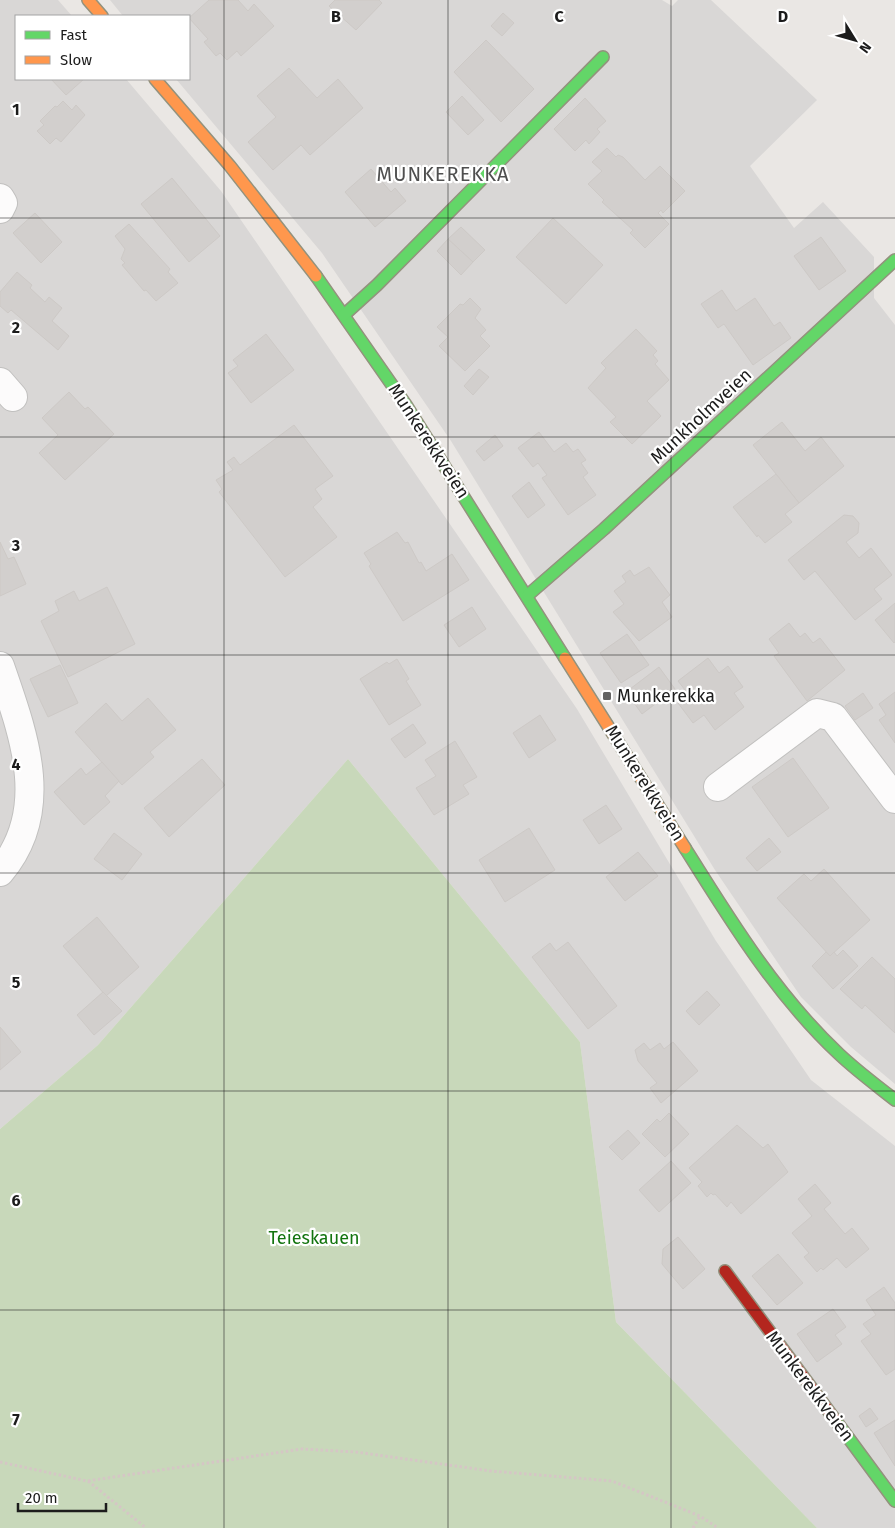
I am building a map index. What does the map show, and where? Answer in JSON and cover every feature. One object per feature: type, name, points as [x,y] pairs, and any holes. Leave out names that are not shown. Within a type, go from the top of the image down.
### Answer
[{"type":"main road","points":[[88,0],[101,15]]},
{"type":"main road","points":[[344,315],[377,286],[603,57]]},
{"type":"main road","name":"Munkerekkveien","points":[[156,80],[230,166],[309,265],[406,404],[528,595],[737,931],[782,992],[804,1017],[840,1054],[895,1100]]},
{"type":"main road","name":"Munkholmveien","points":[[528,595],[611,522],[895,260]]},
{"type":"main road","name":"Munkerekkveien","points":[[725,1271],[895,1501]]},
{"type":"street","points":[[0,198],[3,203],[0,209]]},
{"type":"street","points":[[0,666],[21,728],[29,767],[31,801],[21,838],[0,872]]},
{"type":"street","points":[[718,787],[817,713],[825,713],[833,717],[895,799]]},
{"type":"path","points":[[0,1462],[87,1480],[302,1449],[356,1452],[491,1471],[612,1481],[700,1516],[718,1528]]},
{"type":"path","points":[[87,1480],[146,1528]]},
{"type":"path","points":[[693,1528],[700,1516]]},
{"type":"shaded area","points":[[0,0],[58,0],[71,15],[15,15],[15,80],[127,80],[221,191],[577,709],[716,941],[811,1080],[895,1146],[895,1528],[817,1528],[616,1322],[580,1042],[348,759],[98,1045],[0,1129]]},
{"type":"shaded area","points":[[110,0],[662,0],[672,6],[678,0],[711,0],[817,100],[750,166],[794,228],[823,202],[874,257],[874,298],[895,325],[895,1084],[851,1047],[801,997],[715,870],[451,441],[322,253],[177,80],[190,80],[190,15],[122,15]]},
{"type":"green space","name":"Teieskauen","points":[[348,759],[580,1042],[616,1322],[817,1528],[0,1528],[0,1129],[98,1045]]},
{"type":"building","points":[[209,0],[238,0],[248,11],[254,4],[274,26],[241,56],[237,51],[227,60],[220,53],[216,56],[204,42],[208,39],[190,17]]},
{"type":"building","points":[[335,0],[379,0],[382,3],[356,30],[329,6]]},
{"type":"building","points":[[503,13],[514,23],[502,36],[491,26]]},
{"type":"building","points":[[486,40],[534,89],[501,122],[454,72]]},
{"type":"building","points":[[289,68],[317,98],[338,79],[363,108],[310,155],[301,145],[273,170],[248,142],[276,117],[257,96]]},
{"type":"building","points":[[52,80],[83,80],[66,95]]},
{"type":"building","points":[[462,96],[484,120],[468,135],[446,112]]},
{"type":"building","points":[[585,98],[606,121],[597,129],[600,132],[589,144],[586,140],[575,151],[554,129]]},
{"type":"building","points":[[63,101],[72,110],[76,105],[85,115],[61,142],[56,138],[50,144],[37,131],[44,125],[40,121]]},
{"type":"building","points":[[607,148],[616,157],[618,155],[623,157],[645,180],[660,166],[685,191],[663,213],[661,210],[658,213],[669,224],[645,248],[630,233],[633,230],[602,202],[604,200],[588,184],[602,171],[592,162]]},
{"type":"building","points":[[371,169],[391,192],[395,188],[406,201],[375,227],[345,192]]},
{"type":"building","points":[[172,178],[220,236],[189,262],[141,204]]},
{"type":"building","points":[[35,213],[62,242],[41,263],[13,233]]},
{"type":"building","points":[[553,218],[603,265],[566,304],[516,257]]},
{"type":"building","points":[[129,224],[170,269],[168,272],[178,283],[156,301],[146,290],[144,291],[122,265],[125,263],[121,259],[125,249],[115,236]]},
{"type":"building","points":[[461,227],[485,250],[473,262],[448,239]]},
{"type":"building","points":[[821,237],[846,271],[819,290],[794,256]]},
{"type":"building","points":[[448,239],[473,262],[461,275],[437,251]]},
{"type":"building","points":[[17,272],[32,285],[30,288],[45,302],[49,297],[62,308],[52,321],[69,336],[58,350],[11,310],[8,313],[0,306],[0,292]]},
{"type":"building","points":[[722,290],[736,311],[755,298],[774,326],[780,322],[791,338],[753,365],[724,324],[718,328],[701,304]]},
{"type":"building","points":[[470,298],[481,309],[475,318],[486,330],[480,336],[490,346],[465,371],[439,346],[448,337],[437,327],[460,304],[463,305]]},
{"type":"building","points":[[636,329],[657,351],[653,355],[658,361],[655,364],[669,380],[647,401],[661,416],[632,444],[610,422],[616,417],[588,388],[606,368],[601,363]]},
{"type":"building","points":[[266,334],[294,370],[251,403],[228,373],[238,366],[233,360]]},
{"type":"building","points":[[479,369],[489,377],[473,395],[464,386]]},
{"type":"building","points":[[69,392],[85,409],[88,407],[114,434],[65,480],[39,453],[58,435],[42,418]]},
{"type":"building","points":[[782,422],[805,451],[821,437],[844,466],[799,503],[753,445]]},
{"type":"building","points":[[294,425],[333,476],[315,489],[322,499],[313,507],[337,537],[285,577],[219,492],[222,489],[216,480],[233,470],[227,462],[234,457],[240,465]]},
{"type":"building","points":[[539,432],[554,452],[566,443],[573,452],[578,449],[586,460],[581,463],[588,473],[583,477],[596,495],[568,515],[542,478],[547,475],[538,463],[533,467],[518,448]]},
{"type":"building","points":[[495,435],[503,446],[484,461],[476,451]]},
{"type":"building","points":[[776,474],[799,503],[785,514],[792,522],[765,543],[758,535],[757,537],[733,507]]},
{"type":"building","points":[[529,482],[545,505],[528,518],[512,496]]},
{"type":"building","points":[[844,515],[853,516],[859,523],[858,533],[846,542],[859,558],[871,548],[892,575],[874,589],[882,599],[855,620],[815,571],[804,580],[788,560]]},
{"type":"building","points":[[397,532],[405,543],[408,542],[419,563],[421,562],[426,571],[452,554],[469,580],[403,621],[369,566],[371,564],[364,553]]},
{"type":"building","points":[[0,542],[8,559],[14,557],[26,584],[0,596]]},
{"type":"building","points":[[649,567],[670,595],[662,602],[672,617],[639,641],[613,612],[624,604],[614,591],[626,582],[622,576],[630,570],[634,576]]},
{"type":"building","points":[[107,587],[135,644],[68,677],[41,621],[59,611],[55,601],[74,591],[79,601]]},
{"type":"building","points":[[895,603],[895,642],[894,643],[875,620]]},
{"type":"building","points":[[472,607],[486,629],[459,647],[444,625]]},
{"type":"building","points":[[789,623],[800,637],[805,633],[813,643],[820,638],[845,670],[807,701],[774,656],[779,653],[769,639]]},
{"type":"building","points":[[627,634],[649,665],[621,683],[600,653]]},
{"type":"building","points":[[708,658],[719,673],[728,666],[743,687],[734,693],[744,707],[715,730],[704,715],[693,723],[678,703],[689,695],[678,681]]},
{"type":"building","points":[[397,659],[409,679],[406,681],[421,705],[389,725],[360,679],[387,662],[389,664]]},
{"type":"building","points":[[60,665],[78,703],[48,717],[30,679]]},
{"type":"building","points":[[659,667],[675,689],[642,714],[626,692]]},
{"type":"building","points":[[895,692],[895,743],[879,720],[886,715],[879,704]]},
{"type":"building","points":[[863,693],[873,708],[855,720],[845,706]]},
{"type":"building","points":[[148,698],[176,730],[150,752],[154,757],[122,785],[75,732],[106,703],[122,721]]},
{"type":"building","points":[[540,715],[556,740],[529,758],[513,733]]},
{"type":"building","points":[[413,724],[426,743],[405,758],[391,739]]},
{"type":"building","points":[[455,741],[477,777],[463,785],[469,794],[434,815],[416,788],[436,776],[425,760]]},
{"type":"building","points":[[793,758],[829,808],[788,837],[752,787]]},
{"type":"building","points":[[202,759],[225,785],[169,837],[144,808]]},
{"type":"building","points":[[102,762],[119,781],[105,796],[110,802],[84,825],[54,792],[81,768],[86,775]]},
{"type":"building","points":[[606,805],[622,829],[599,844],[583,820]]},
{"type":"building","points":[[529,828],[555,870],[505,902],[479,860]]},
{"type":"building","points":[[114,833],[142,854],[122,880],[94,859]]},
{"type":"building","points":[[769,838],[781,852],[757,871],[746,858]]},
{"type":"building","points":[[638,852],[658,876],[625,901],[606,877]]},
{"type":"building","points":[[824,869],[870,920],[830,956],[777,898],[804,874],[811,881]]},
{"type":"building","points":[[97,917],[139,967],[106,996],[63,946]]},
{"type":"building","points":[[568,942],[617,1006],[588,1029],[532,957],[550,943],[556,951]]},
{"type":"building","points":[[843,950],[858,966],[833,989],[812,966],[826,952],[830,956],[834,952],[837,956]]},
{"type":"building","points":[[872,957],[895,979],[895,1033],[865,1005],[862,1009],[840,989]]},
{"type":"building","points":[[707,991],[720,1005],[699,1025],[686,1011]]},
{"type":"building","points":[[103,992],[122,1011],[94,1035],[77,1015]]},
{"type":"building","points":[[0,1027],[21,1052],[0,1070]]},
{"type":"building","points":[[673,1042],[698,1071],[661,1103],[650,1088],[657,1083],[638,1061],[635,1050],[644,1043],[650,1050],[660,1043],[664,1049]]},
{"type":"building","points":[[669,1113],[689,1134],[665,1157],[642,1134],[657,1119],[660,1122]]},
{"type":"building","points":[[737,1125],[763,1148],[768,1144],[788,1172],[741,1214],[731,1202],[727,1207],[715,1194],[711,1193],[707,1197],[698,1186],[702,1182],[689,1168]]},
{"type":"building","points":[[628,1130],[640,1143],[622,1160],[609,1147]]},
{"type":"building","points":[[671,1161],[691,1183],[659,1212],[639,1190]]},
{"type":"building","points":[[815,1184],[831,1203],[824,1209],[845,1234],[852,1228],[869,1249],[846,1268],[837,1258],[823,1270],[821,1268],[817,1272],[804,1257],[809,1253],[792,1233],[812,1216],[798,1199]]},
{"type":"building","points":[[678,1237],[705,1269],[683,1289],[662,1264],[663,1249]]},
{"type":"building","points":[[778,1254],[803,1283],[777,1305],[752,1276]]},
{"type":"building","points":[[884,1287],[895,1303],[895,1369],[886,1375],[861,1341],[871,1334],[863,1324],[876,1315],[866,1300]]},
{"type":"building","points":[[833,1309],[846,1327],[835,1335],[842,1344],[817,1362],[797,1334]]},
{"type":"building","points":[[870,1408],[878,1419],[866,1427],[859,1416]]},
{"type":"building","points":[[895,1420],[895,1466],[874,1433]]},
{"type":"traffic: fast","points":[[344,315],[377,285],[603,57]]},
{"type":"traffic: fast","points":[[528,595],[604,529],[895,260]]},
{"type":"traffic: fast","points":[[316,276],[406,405],[565,658]]},
{"type":"traffic: fast","points":[[685,848],[719,902],[774,982],[816,1031],[839,1054],[895,1100]]},
{"type":"traffic: fast","points":[[836,1421],[895,1501]]},
{"type":"traffic: slow","points":[[88,0],[101,15]]},
{"type":"traffic: slow","points":[[156,80],[230,166],[316,276]]},
{"type":"traffic: slow","points":[[565,658],[685,848]]},
{"type":"traffic: jam","points":[[725,1271],[836,1421]]},
{"type":"place","name":"Munkerekka","points":[[607,696]]},
{"type":"district","name":"MUNKEREKKA","points":[[443,174]]}]
